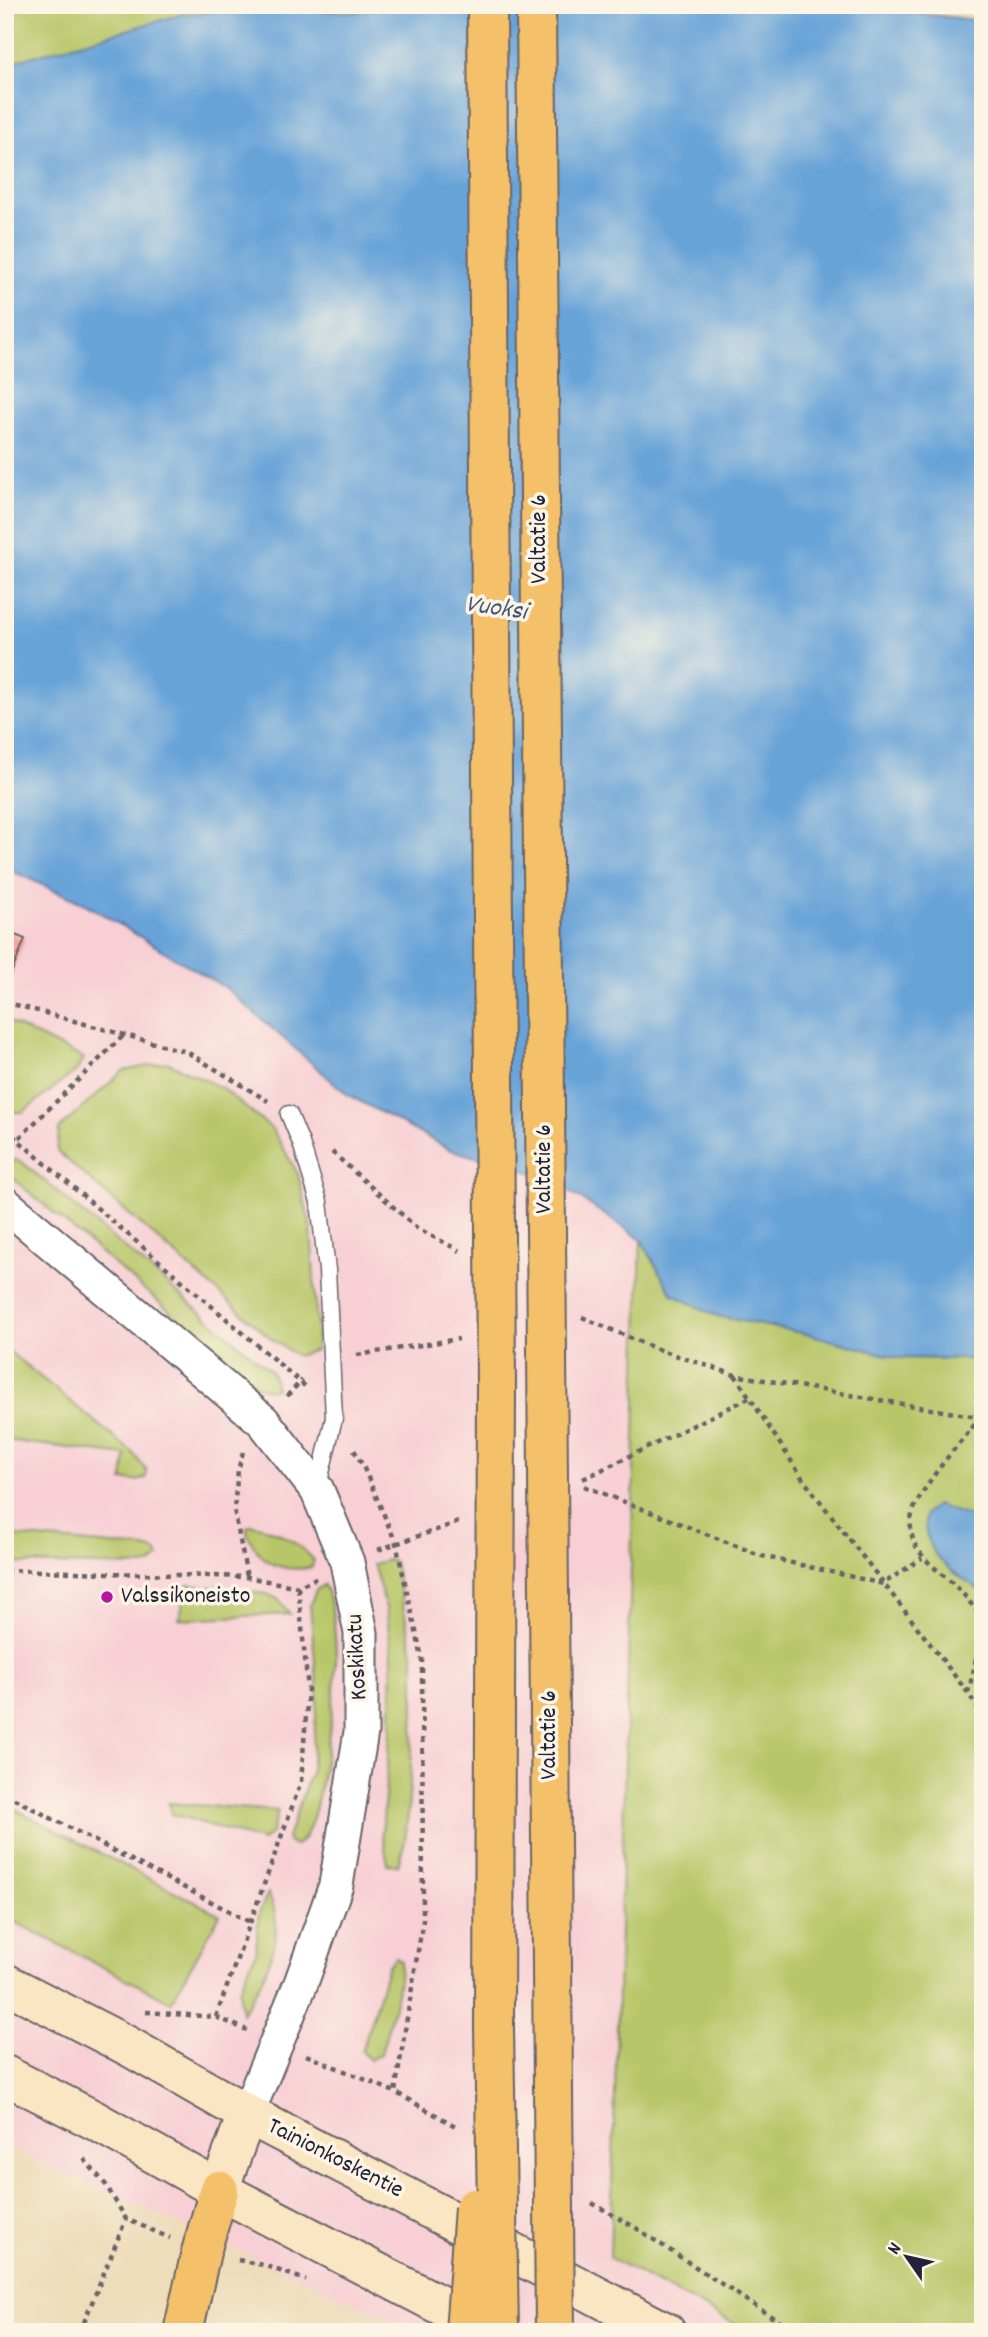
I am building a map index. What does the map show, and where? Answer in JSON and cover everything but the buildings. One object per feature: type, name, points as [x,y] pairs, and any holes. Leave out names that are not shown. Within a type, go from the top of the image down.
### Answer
[{"type":"highway","name":"Valtatie 6","points":[[487,5],[496,1371],[494,2028],[499,2332]]},
{"type":"highway","name":"Valtatie 6","points":[[536,5],[555,2332]]},
{"type":"highway","points":[[465,2332],[476,2184],[494,2028]]},
{"type":"highway","points":[[183,2332],[201,2252],[219,2190]]},
{"type":"main road","name":"Tainionkoskentie","points":[[5,1983],[128,2046],[247,2114],[666,2332]]},
{"type":"main road","points":[[5,2076],[94,2120],[219,2190],[492,2332]]},
{"type":"main road","name":"Koskikatu","points":[[219,2190],[247,2114]]},
{"type":"street","name":"Koskikatu","points":[[5,1204],[263,1421],[317,1490],[347,1562],[361,1633],[361,1732],[336,1885],[302,1983],[247,2114]]},
{"type":"lane","points":[[289,1114],[320,1202],[327,1269],[334,1418],[317,1490]]},
{"type":"path","points":[[5,1152],[125,1034]]},
{"type":"path","points":[[734,1375],[803,1479],[983,1716]]},
{"type":"path","points":[[750,1398],[576,1483],[762,1556],[883,1584],[922,1558]]},
{"type":"path","points":[[968,1693],[978,1641],[977,1613],[960,1589],[922,1558],[914,1541],[911,1519],[921,1496],[981,1417]]},
{"type":"path","points":[[238,1470],[234,1508],[247,1577]]},
{"type":"path","points":[[5,1570],[247,1577],[298,1587],[347,1562],[460,1521]]},
{"type":"path","points":[[216,2017],[301,1782],[308,1690],[298,1587]]},
{"type":"path","points":[[5,1794],[250,1922]]},
{"type":"path","points":[[80,2332],[126,2219],[201,2252],[263,2265],[310,2281]]},
{"type":"shaded area","points":[[5,868],[85,904],[227,989],[348,1095],[451,1150],[548,1177],[641,1239],[672,1294],[717,1316],[811,1335],[898,1358],[983,1359],[983,2332],[421,2332],[5,2146]]},
{"type":"green space","points":[[5,5],[480,5],[5,66]]},
{"type":"green space","points":[[5,1020],[83,1058],[77,1070],[23,1112],[5,1112]]},
{"type":"green space","points":[[167,1062],[222,1088],[273,1130],[298,1174],[311,1228],[316,1350],[297,1356],[274,1341],[57,1151],[59,1129],[123,1071]]},
{"type":"green space","points":[[15,1160],[22,1162],[272,1372],[276,1388],[268,1390],[258,1386],[10,1176],[7,1171]]},
{"type":"green space","points":[[641,1239],[672,1294],[898,1358],[983,1359],[983,2332],[750,2332],[610,2258]]},
{"type":"green space","points":[[5,1348],[132,1452],[147,1471],[146,1478],[137,1481],[123,1480],[126,1455],[5,1440]]},
{"type":"green space","points":[[252,1525],[278,1533],[294,1542],[314,1560],[312,1567],[280,1567],[266,1560],[248,1535],[247,1527]]},
{"type":"green space","points":[[5,1535],[144,1548],[156,1551],[159,1557],[151,1565],[142,1566],[5,1563]]},
{"type":"green space","points":[[388,1560],[394,1562],[414,1658],[414,1714],[408,1815],[405,1841],[398,1865],[388,1864],[382,1834],[391,1719],[392,1655],[386,1608],[373,1564]]},
{"type":"green space","points":[[188,1585],[267,1594],[278,1599],[290,1614],[179,1619]]},
{"type":"green space","points":[[324,1585],[330,1601],[334,1627],[334,1692],[316,1805],[304,1838],[296,1845],[289,1843],[287,1838],[311,1772],[318,1694],[310,1605],[316,1590]]},
{"type":"green space","points":[[168,1803],[278,1811],[272,1832],[263,1841],[172,1814]]},
{"type":"green space","points":[[5,1804],[220,1915],[171,2002],[5,1917]]},
{"type":"green space","points":[[268,1893],[274,1908],[275,1940],[266,1970],[242,2013],[239,1990],[256,1952],[259,1913]]},
{"type":"green space","points":[[396,1957],[401,1961],[397,1994],[381,2054],[369,2060],[362,2051],[388,1965]]},
{"type":"water","name":"Vuoksi","points":[[402,5],[847,5],[983,21],[983,1359],[898,1358],[811,1335],[717,1316],[672,1294],[641,1239],[548,1177],[451,1150],[348,1095],[227,989],[85,904],[5,868],[5,64],[183,14],[253,9],[354,12]]},
{"type":"water","points":[[936,1505],[983,1521],[983,1593],[941,1561],[928,1542],[925,1514]]},
{"type":"place","name":"Valssikoneisto","points":[[107,1597]]}]
